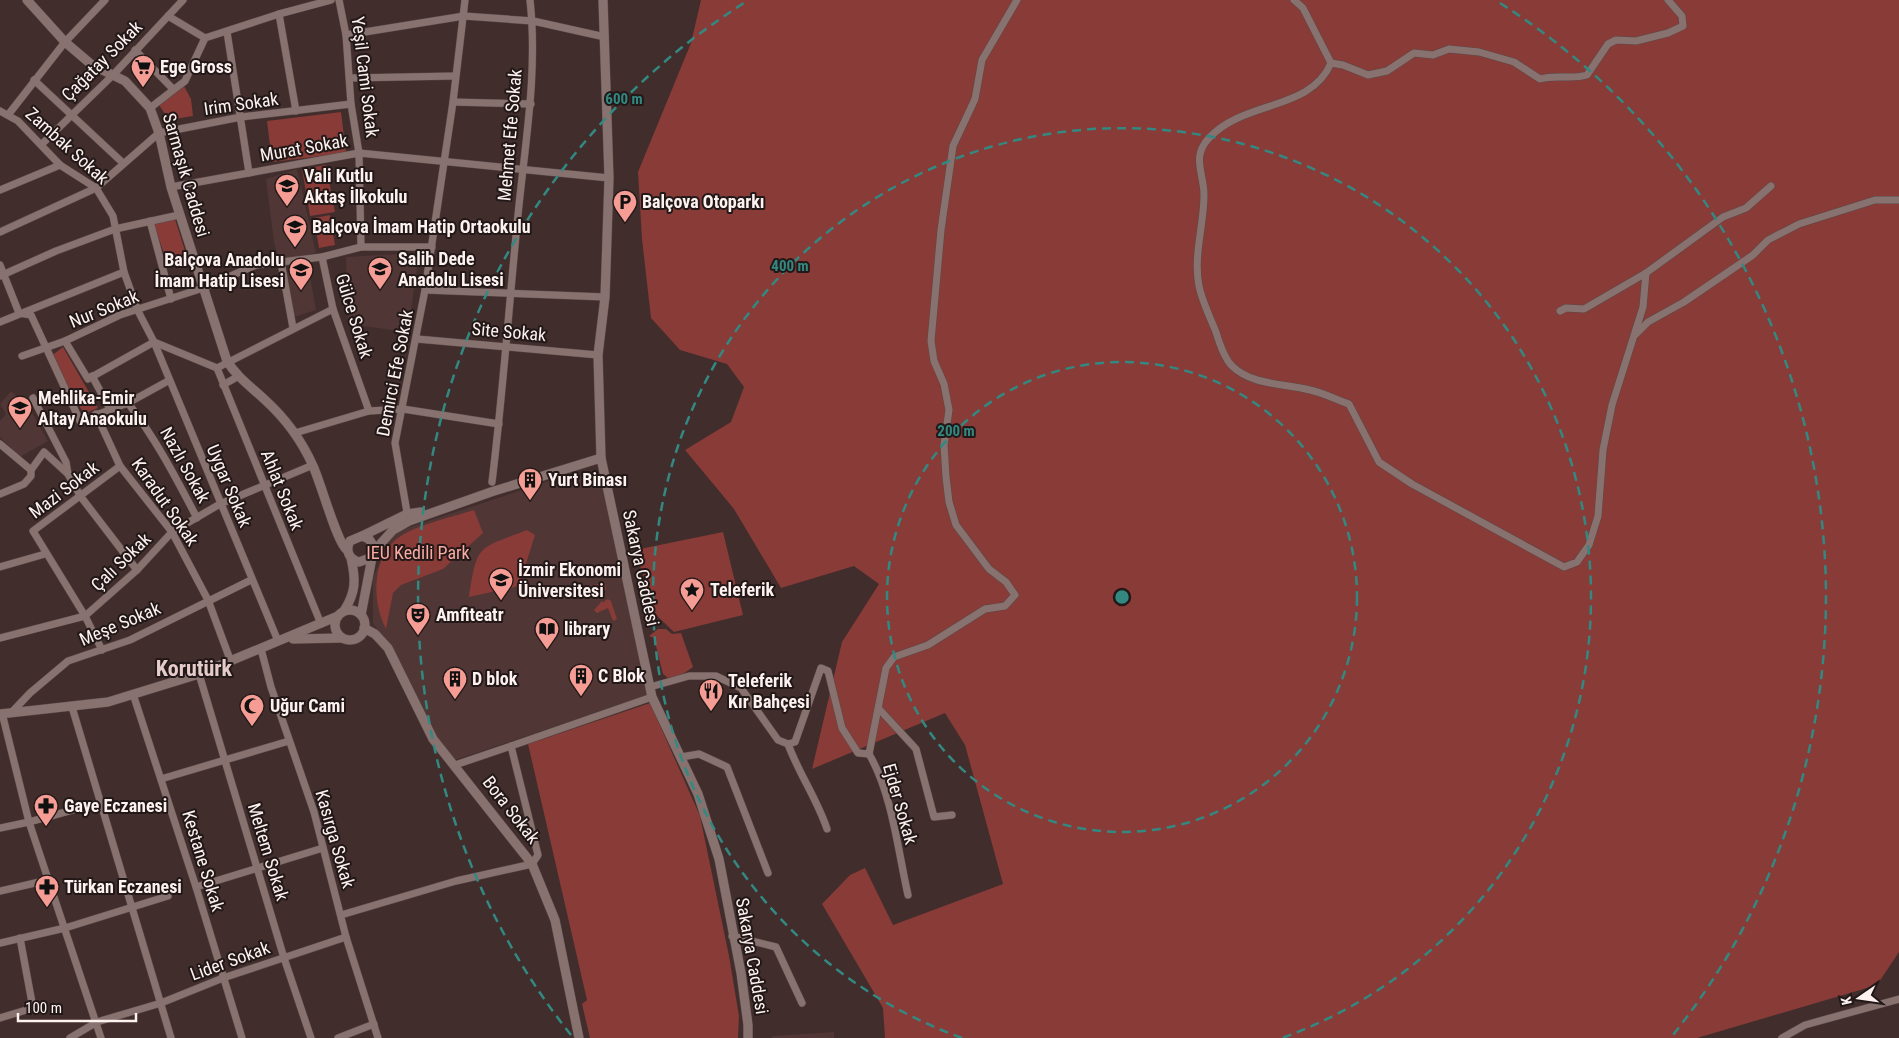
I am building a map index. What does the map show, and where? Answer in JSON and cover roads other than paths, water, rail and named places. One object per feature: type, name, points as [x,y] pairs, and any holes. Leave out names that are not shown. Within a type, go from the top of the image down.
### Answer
[{"type":"main road","name":"Sakarya Caddesi","points":[[603,0],[606,37],[609,178],[605,297],[598,355],[601,458],[652,697],[698,794],[719,859],[732,936],[741,974],[748,1038]]},
{"type":"main road","name":"Sarmaşık Caddesi","points":[[29,1],[65,42],[92,65],[125,81],[150,108],[159,133],[171,188],[226,361],[237,377],[266,400],[295,433],[313,465],[335,524],[339,541],[349,554]]},
{"type":"main road","points":[[342,638],[336,630],[341,614],[351,600],[355,588],[349,554],[357,537],[408,518],[601,458]]},
{"type":"main road","points":[[349,554],[359,562],[372,555],[393,530],[408,518]]},
{"type":"main road","points":[[278,641],[323,636],[356,638],[364,628],[361,615],[372,555],[369,539],[357,537],[335,524]]},
{"type":"main road","points":[[1,714],[108,702],[199,674],[231,662],[341,614],[354,610],[361,615]]},
{"type":"main road","name":"Bora Sokak","points":[[364,628],[374,634],[388,648],[433,738],[532,864],[555,920],[579,1038]]},
{"type":"street","points":[[8,115],[65,42],[105,0]]},
{"type":"street","name":"Çağatay Sokak","points":[[42,144],[70,114],[113,75],[183,0]]},
{"type":"street","points":[[168,16],[206,38],[279,14],[331,0]]},
{"type":"street","name":"Yeşil Cami Sokak","points":[[339,0],[346,35],[351,104],[360,153],[361,247]]},
{"type":"street","name":"Demirci Efe Sokak","points":[[408,518],[395,443],[417,339],[432,247],[453,102],[464,16],[464,0]]},
{"type":"street","name":"Mehmet Efe Sokak","points":[[492,482],[507,347],[510,293],[522,171],[531,104],[532,21],[530,0]]},
{"type":"street","points":[[869,754],[880,710],[886,668],[894,656],[928,645],[986,609],[1005,606],[1015,594],[1006,582],[989,569],[956,525],[949,502],[944,445],[949,410],[944,384],[934,361],[931,341],[941,230],[954,146],[975,99],[982,60],[1017,0]]},
{"type":"street","points":[[1294,0],[1302,8],[1331,63]]},
{"type":"street","points":[[1331,63],[1344,65],[1368,76],[1387,71],[1414,53],[1432,54],[1449,49],[1479,52],[1514,62],[1540,79],[1555,75],[1575,78],[1587,75],[1608,44],[1616,40],[1636,41],[1668,33],[1682,26],[1682,16],[1668,0]]},
{"type":"street","points":[[279,14],[296,111]]},
{"type":"street","points":[[346,35],[464,16],[532,21],[606,37]]},
{"type":"street","points":[[227,32],[249,173]]},
{"type":"street","points":[[150,108],[185,81],[206,38]]},
{"type":"street","points":[[135,50],[173,89]]},
{"type":"street","points":[[1331,63],[1327,72],[1312,88],[1297,97],[1256,109],[1229,123],[1209,137],[1200,150],[1198,168],[1204,194],[1198,253],[1198,285],[1221,346],[1231,365],[1254,380],[1311,390],[1349,404],[1379,462],[1412,484],[1564,567],[1577,562],[1589,546],[1598,516],[1603,450],[1612,405],[1643,307],[1646,273]]},
{"type":"street","points":[[350,78],[455,76]]},
{"type":"street","points":[[34,80],[123,163]]},
{"type":"street","points":[[453,102],[531,104]]},
{"type":"street","name":"Irim Sokak","points":[[0,232],[96,188],[159,133],[241,117],[351,104]]},
{"type":"street","name":"Zambak Sokak","points":[[0,111],[18,121],[60,165],[96,188],[110,211],[124,272],[138,311],[154,342]]},
{"type":"street","name":"Murat Sokak","points":[[171,188],[360,153],[522,171],[609,178]]},
{"type":"street","points":[[0,190],[60,165]]},
{"type":"street","points":[[1560,311],[1566,308],[1584,309],[1646,273],[1723,217],[1746,208],[1771,186]]},
{"type":"street","points":[[1633,338],[1648,322],[1699,292],[1753,255],[1768,240],[1798,224],[1875,200],[1899,200]]},
{"type":"street","points":[[2,275],[56,251],[115,229],[180,215]]},
{"type":"street","points":[[150,222],[171,299]]},
{"type":"street","name":"Nur Sokak","points":[[22,356],[65,341],[120,315],[138,311],[203,288],[256,265],[322,257],[361,247],[432,247]]},
{"type":"street","name":"Gülce Sokak","points":[[322,257],[333,309],[368,411]]},
{"type":"street","points":[[281,262],[293,328]]},
{"type":"street","points":[[0,265],[2,275],[20,313]]},
{"type":"street","points":[[0,322],[124,272]]},
{"type":"street","points":[[425,290],[605,297]]},
{"type":"street","points":[[65,341],[88,379],[154,342],[217,368],[226,361],[333,309]]},
{"type":"street","points":[[20,313],[31,315],[80,422],[96,414],[128,403],[168,381]]},
{"type":"street","name":"Site Sokak","points":[[417,339],[598,355]]},
{"type":"street","name":"Uygar Sokak","points":[[154,342],[168,381],[278,641]]},
{"type":"street","name":"Ahlat Sokak","points":[[217,368],[321,624]]},
{"type":"street","points":[[92,376],[110,409]]},
{"type":"street","points":[[223,385],[237,377]]},
{"type":"street","points":[[33,398],[66,462],[68,474]]},
{"type":"street","name":"Nazlı Sokak","points":[[128,403],[148,428],[197,518]]},
{"type":"street","points":[[295,433],[368,411],[403,409],[499,424]]},
{"type":"street","name":"Karadut Sokak","points":[[96,414],[120,466],[172,532],[208,600],[231,662]]},
{"type":"street","points":[[0,444],[31,470]]},
{"type":"street","points":[[0,494],[24,484],[31,476],[31,470],[44,452],[68,474],[81,497],[137,570]]},
{"type":"street","name":"Çalı Sokak","points":[[85,616],[137,570],[172,532],[220,504],[313,465]]},
{"type":"street","name":"Mazi Sokak","points":[[102,650],[85,616],[45,554],[33,531],[120,466]]},
{"type":"street","points":[[0,567],[45,554]]},
{"type":"street","name":"Meşe Sokak","points":[[12,712],[30,693],[68,661],[130,640],[251,580]]},
{"type":"street","points":[[0,638],[85,616]]},
{"type":"street","name":"Kasırga Sokak","points":[[261,649],[289,741],[314,812],[346,937],[378,1038]]},
{"type":"street","name":"Ejder Sokak","points":[[788,744],[794,742],[821,668],[828,671],[842,728],[858,753],[869,754],[876,766],[908,895]]},
{"type":"street","name":"Meltem Sokak","points":[[199,674],[284,958],[311,1038]]},
{"type":"street","points":[[650,687],[689,676],[716,676],[741,688],[778,740],[788,744],[798,771],[818,804],[828,829]]},
{"type":"street","name":"Kestane Sokak","points":[[133,694],[196,887],[242,1038]]},
{"type":"street","points":[[456,765],[652,697]]},
{"type":"street","points":[[72,707],[102,802],[171,1038]]},
{"type":"street","points":[[880,710],[916,749],[934,817],[952,816]]},
{"type":"street","points":[[1,714],[29,822],[101,1038]]},
{"type":"street","points":[[161,779],[289,741]]},
{"type":"street","points":[[341,916],[456,881],[532,864],[538,855],[511,746]]},
{"type":"street","points":[[681,757],[699,754],[727,767],[768,873]]},
{"type":"street","points":[[0,828],[102,802]]},
{"type":"street","points":[[196,887],[257,866],[323,848]]},
{"type":"street","points":[[0,891],[48,880]]},
{"type":"street","points":[[0,942],[65,928],[168,896]]},
{"type":"street","points":[[732,936],[776,947],[802,1003]]},
{"type":"street","name":"Lider Sokak","points":[[70,1038],[97,1022],[161,1003],[223,978],[346,937]]},
{"type":"street","points":[[0,1018],[33,1008],[20,938]]},
{"type":"street","points":[[1782,1038],[1805,1024],[1899,999]]},
{"type":"street","points":[[338,1038],[374,1024]]},
{"type":"place","name":"Ege Gross","points":[[143,88]]},
{"type":"place","name":"Vali Kutlu Aktaş İlkokulu","points":[[287,207]]},
{"type":"place","name":"Balçova Otoparkı","points":[[625,223]]},
{"type":"place","name":"Balçova İmam Hatip Ortaokulu","points":[[295,248]]},
{"type":"place","name":"Salih Dede Anadolu Lisesi","points":[[380,290]]},
{"type":"place","name":"Balçova Anadolu İmam Hatip Lisesi","points":[[301,291]]},
{"type":"place","name":"Mehlika-Emir Altay Anaokulu","points":[[20,429]]},
{"type":"place","name":"Yurt Binası","points":[[530,501]]},
{"type":"place","name":"İzmir Ekonomi Üniversitesi","points":[[501,601]]},
{"type":"place","name":"Teleferik","points":[[692,611]]},
{"type":"place","name":"Amfiteatr","points":[[418,636]]},
{"type":"place","name":"library","points":[[547,650]]},
{"type":"place","name":"C Blok","points":[[581,697]]},
{"type":"place","name":"D blok","points":[[455,700]]},
{"type":"place","name":"Teleferik Kır Bahçesi","points":[[711,712]]},
{"type":"place","name":"Uğur Cami","points":[[252,727]]},
{"type":"place","name":"Gaye Eczanesi","points":[[46,827]]},
{"type":"place","name":"Türkan Eczanesi","points":[[47,908]]},
{"type":"district","name":"Korutürk","points":[[194,668]]},
{"type":"park label","name":"IEU Kedili Park","points":[[418,553]]}]
